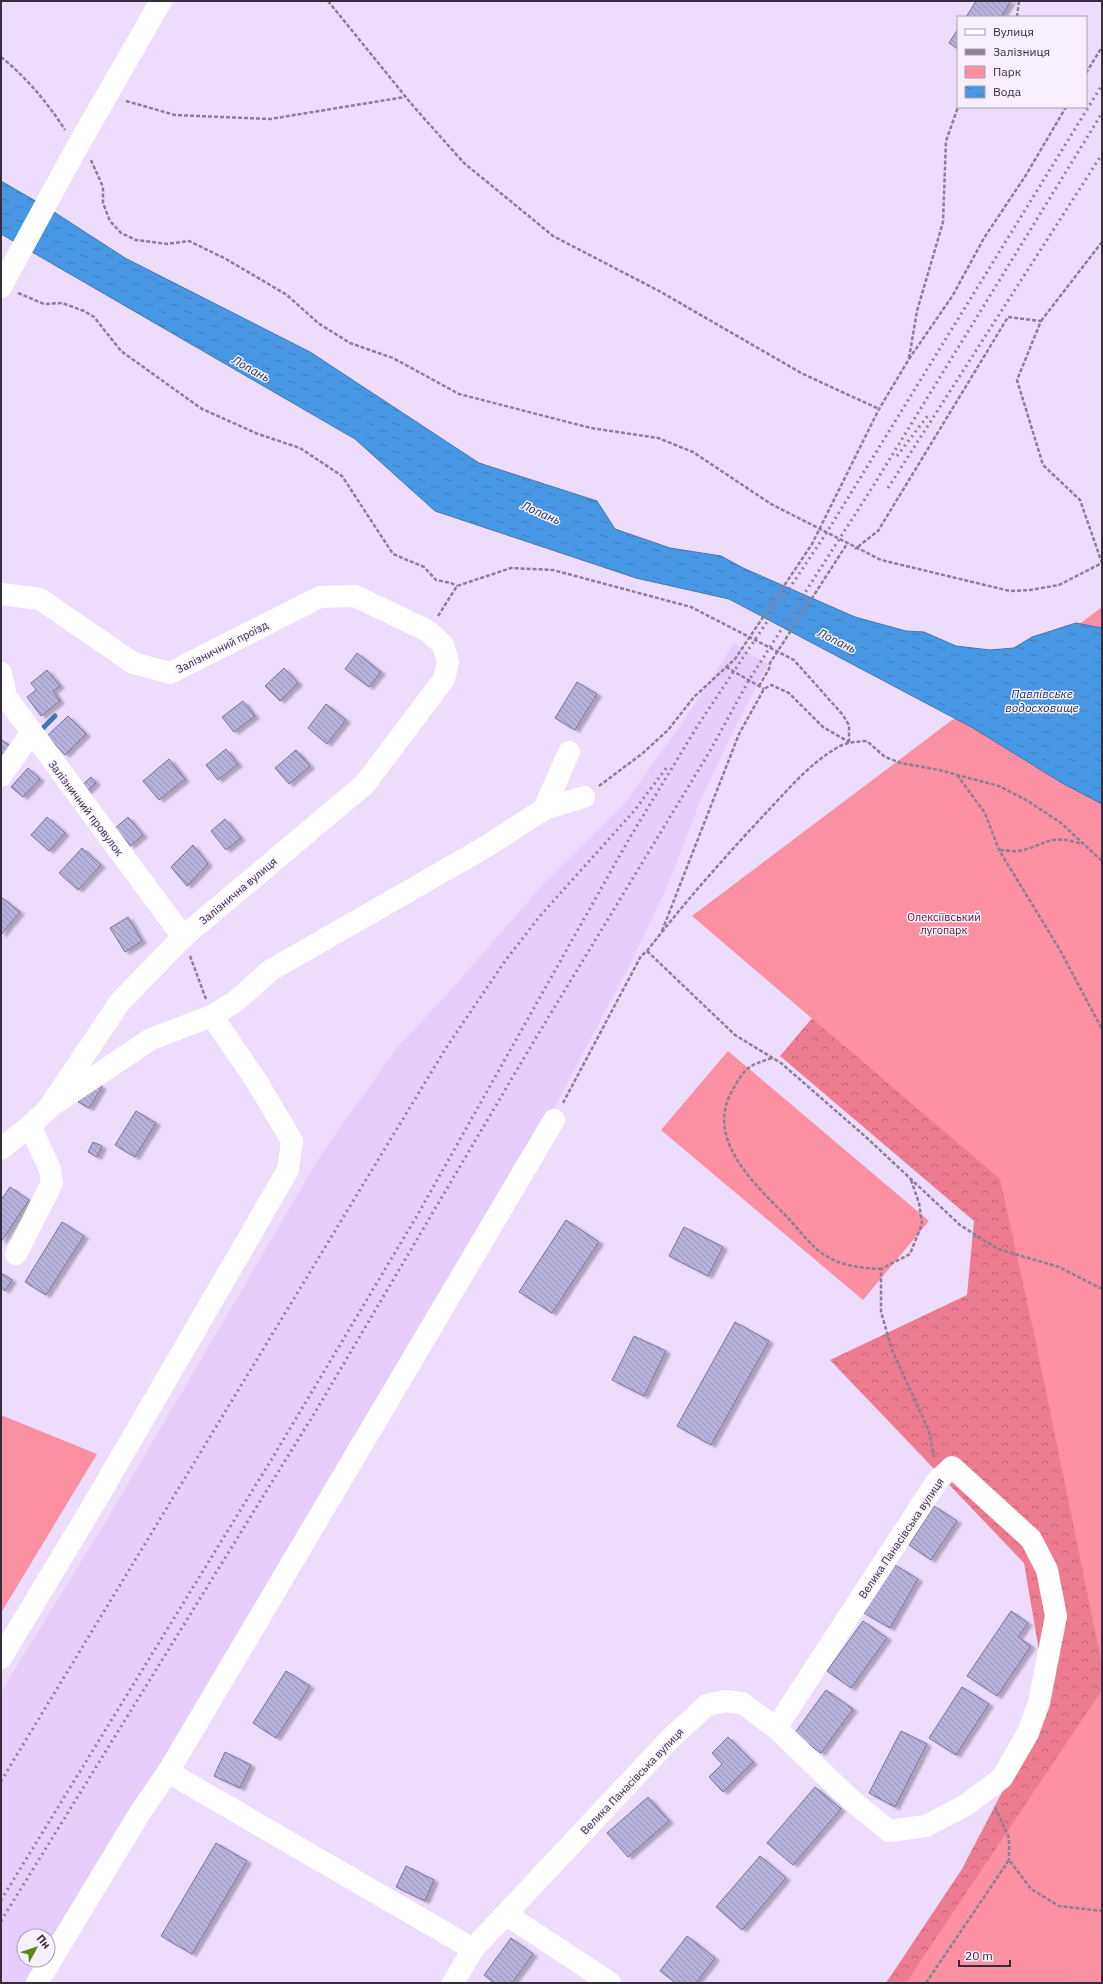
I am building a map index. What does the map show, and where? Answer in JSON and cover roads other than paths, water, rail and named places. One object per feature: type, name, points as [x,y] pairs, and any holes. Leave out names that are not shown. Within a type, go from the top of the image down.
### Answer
[{"type":"street","points":[[4,281],[156,4]]},
{"type":"street","name":"Залізничний проїзд","points":[[1,594],[40,599],[132,663],[170,673],[320,597],[355,596],[428,631]]},
{"type":"street","name":"Залізнична вулиця","points":[[1,1148],[30,1126],[48,1109],[120,1002],[183,937],[364,784],[444,679],[448,662],[443,645],[428,631]]},
{"type":"street","name":"Залізничний провулок","points":[[1,673],[6,697],[34,737],[183,937]]},
{"type":"street","points":[[1,776],[34,737]]},
{"type":"street","points":[[544,809],[569,752]]},
{"type":"street","points":[[48,1109],[151,1039],[212,1016],[236,1001],[271,970],[489,846],[544,809],[584,797]]},
{"type":"street","points":[[1,1658],[98,1497],[288,1170],[292,1141],[257,1082],[212,1016]]},
{"type":"street","points":[[37,1983],[140,1811],[168,1772],[554,1120]]},
{"type":"street","points":[[16,1254],[52,1183],[50,1169],[30,1126]]},
{"type":"street","name":"Велика Панасівська вулиця","points":[[453,1983],[472,1950],[670,1739],[707,1705],[725,1701],[742,1703],[776,1728],[850,1799],[889,1831],[926,1826],[966,1806],[1002,1778],[1028,1733],[1039,1703],[1056,1616],[1046,1570],[1031,1539],[952,1467],[937,1481],[776,1728]]},
{"type":"street","points":[[168,1772],[472,1950]]},
{"type":"street","points":[[507,1914],[610,1983]]},
{"type":"water","name":"Павлівське водосховище","points":[[1,181],[51,210],[125,258],[310,352],[479,463],[597,501],[615,529],[670,548],[721,556],[743,568],[855,617],[906,631],[924,632],[956,646],[990,650],[1014,648],[1032,637],[1076,623],[1102,628],[1102,804],[1062,783],[973,728],[729,599],[636,578],[435,511],[355,439],[1,234]]},
{"type":"waterway","points":[[39,732],[55,716]]},
{"type":"railway","points":[[1,1900],[273,1457],[418,1214],[629,839],[698,725],[827,532],[1102,85]]},
{"type":"railway","points":[[1,1921],[317,1409],[531,1046],[710,751],[749,680],[872,488],[1102,113]]},
{"type":"railway","points":[[888,488],[1102,154]]},
{"type":"railway","points":[[897,456],[929,414]]},
{"type":"railway","points":[[1,1781],[446,1048],[505,961],[540,916],[634,811],[667,767]]},
{"type":"water label","name":"Лопань","points":[[251,369]]},
{"type":"water label","name":"Лопань","points":[[541,513]]},
{"type":"water label","name":"Лопань","points":[[837,641]]},
{"type":"park label","name":"Олексіївський лугопарк","points":[[944,923]]}]
